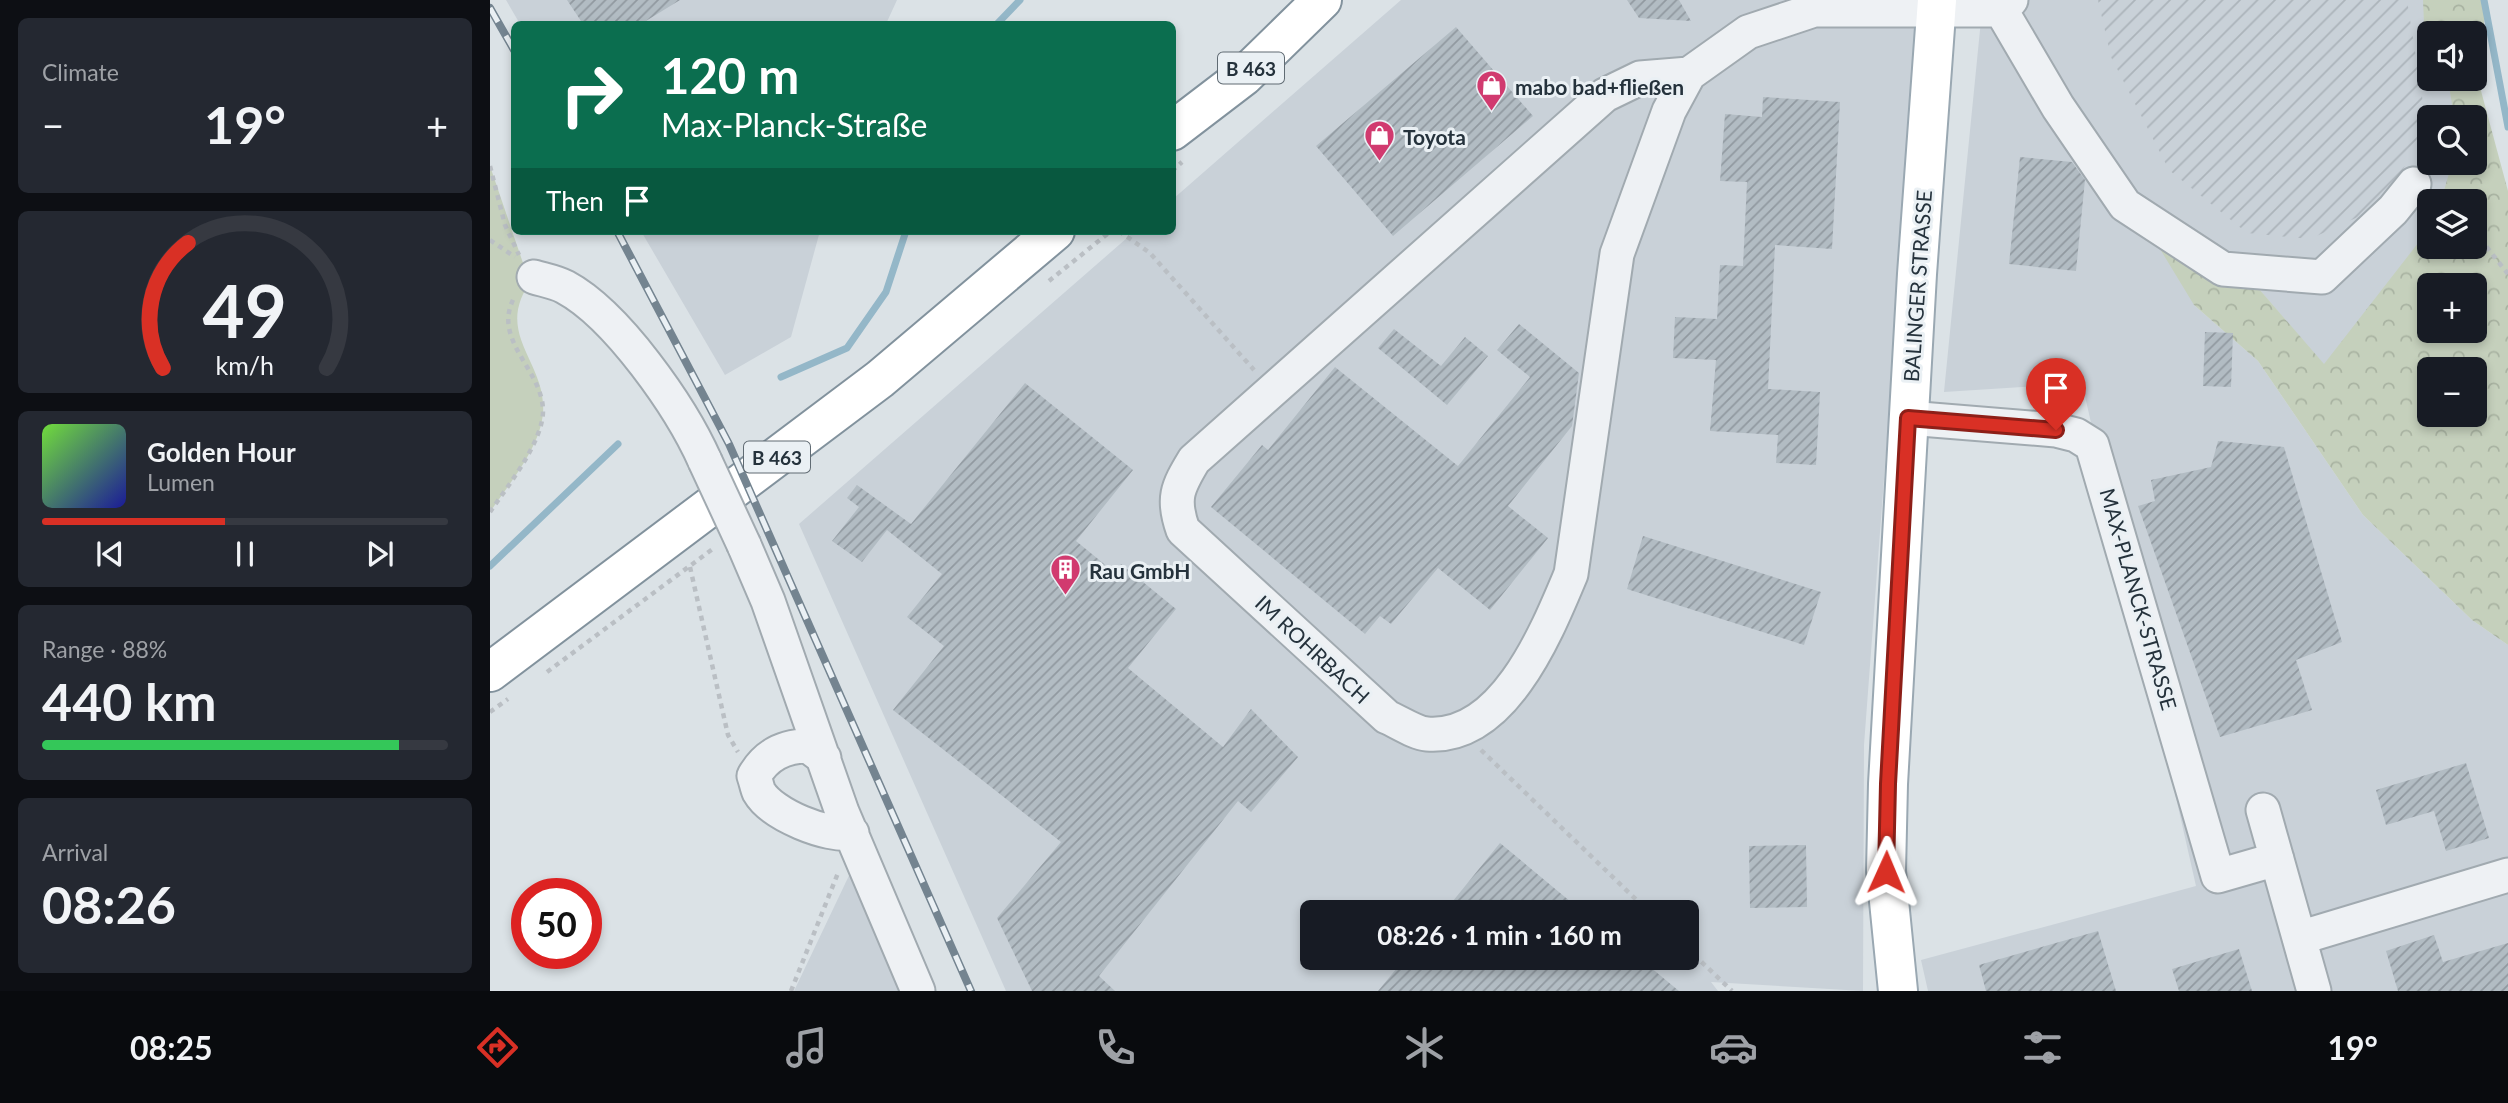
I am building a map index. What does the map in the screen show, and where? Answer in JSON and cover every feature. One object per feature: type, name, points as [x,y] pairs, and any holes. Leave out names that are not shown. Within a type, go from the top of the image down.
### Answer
[{"type":"main road","name":"B 463","points":[[1176,126],[1196,88],[1284,0]]},
{"type":"main road","name":"B 463","points":[[1176,128],[1244,76],[1322,0]]},
{"type":"main road","name":"BALINGER STRASSE","points":[[1898,991],[1886,872],[1888,784],[1908,418],[1936,5]]},
{"type":"main road","name":"B 463","points":[[501,684],[880,379],[1050,235]]},
{"type":"street","name":"IM ROHRBACH","points":[[1689,74],[1640,78],[1605,94],[1194,460],[1180,484],[1175,508],[1183,530],[1387,717],[1426,734],[1459,730],[1492,710],[1527,668],[1571,574],[1616,254],[1669,111],[1689,74],[1748,32],[1814,10],[2006,5]]},
{"type":"street","points":[[2006,5],[2058,107],[2125,205],[2222,269],[2322,277],[2393,210],[2414,184]]},
{"type":"street","points":[[534,277],[565,287],[601,315],[664,386],[692,433],[744,545],[842,812],[918,991]]},
{"type":"street","name":"MAX-PLANCK-STRASSE","points":[[1908,418],[2056,430],[2076,435],[2092,445],[2218,876],[2277,859]]},
{"type":"street","points":[[824,758],[808,746],[793,746],[780,750],[761,765],[754,776],[760,794],[782,813],[821,831],[839,835],[852,832]]},
{"type":"street","points":[[2263,810],[2314,991]]},
{"type":"street","points":[[2299,938],[2508,875]]},
{"type":"path","points":[[490,166],[505,225],[523,263],[490,240]]},
{"type":"path","points":[[1125,235],[1150,253],[1273,392]]},
{"type":"path","points":[[2487,247],[2508,275]]},
{"type":"path","points":[[490,512],[535,440],[543,414],[540,389],[509,338],[506,326],[513,300],[534,277]]},
{"type":"path","points":[[544,674],[690,567],[728,734],[754,776]]},
{"type":"path","points":[[490,712],[501,684]]},
{"type":"path","points":[[1459,730],[1636,900]]},
{"type":"path","points":[[791,991],[821,921],[852,832]]},
{"type":"path","points":[[1699,959],[1732,991]]},
{"type":"shaded area","points":[[506,0],[897,0],[887,21],[518,21]]},
{"type":"shaded area","points":[[1401,0],[1920,0],[1864,745],[1863,991],[1711,982],[1718,991],[1006,991],[799,524],[1130,235],[1176,235],[1176,196]]},
{"type":"shaded area","points":[[1983,0],[2441,0],[2444,21],[2417,21],[2417,91],[2454,91],[2455,105],[2417,105],[2417,175],[2450,175],[2448,184],[2446,189],[2417,189],[2417,248],[2324,365],[2234,260],[2194,305],[2258,361],[2363,515],[2472,620],[2508,645],[2508,991],[1928,991],[1921,960],[2196,886],[2082,383],[1944,392]]},
{"type":"shaded area","points":[[2098,0],[2407,0],[2417,64],[2417,91],[2421,91],[2423,105],[2417,105],[2417,141],[2396,184],[2360,216],[2310,239],[2247,233],[2169,170],[2111,57]]},
{"type":"shaded area","points":[[643,235],[819,235],[791,337],[725,375]]},
{"type":"shaded area","points":[[865,842],[924,991],[794,991]]},
{"type":"green space","points":[[2423,0],[2487,0],[2484,21],[2424,21]]},
{"type":"green space","points":[[2450,91],[2481,91],[2485,105],[2452,105]]},
{"type":"green space","points":[[2487,113],[2508,191],[2508,645],[2472,620],[2363,515],[2258,361],[2194,305],[2157,244],[2234,260],[2324,364],[2417,244],[2417,259],[2487,259],[2487,189],[2444,189],[2449,175],[2487,175]]},
{"type":"green space","points":[[490,166],[511,228],[511,235],[513,235],[523,263],[534,277],[522,297],[517,314],[519,331],[542,394],[543,413],[541,426],[530,452],[490,512]]},
{"type":"building","points":[[567,0],[680,0],[646,21],[581,21]]},
{"type":"building","points":[[1627,0],[1679,0],[1691,21],[1639,18]]},
{"type":"building","points":[[1456,27],[1533,116],[1393,236],[1316,146]]},
{"type":"building","points":[[1763,97],[1840,102],[1832,249],[1775,245],[1768,389],[1820,392],[1816,465],[1776,463],[1778,435],[1710,431],[1716,360],[1673,358],[1675,317],[1717,319],[1720,265],[1743,266],[1747,182],[1720,181],[1725,114],[1762,117]]},
{"type":"building","points":[[2020,157],[2072,162],[2085,180],[2076,271],[2009,264]]},
{"type":"building","points":[[1519,324],[1579,373],[1572,426],[1508,506],[1548,538],[1490,610],[1438,568],[1391,624],[1380,616],[1365,634],[1211,507],[1262,445],[1268,450],[1335,367],[1458,466],[1530,377],[1497,350]]},
{"type":"building","points":[[1394,329],[1441,366],[1465,337],[1488,356],[1447,405],[1378,348]]},
{"type":"building","points":[[2205,332],[2233,333],[2231,387],[2203,386]]},
{"type":"building","points":[[1025,383],[1133,470],[1076,541],[1114,572],[1121,564],[1176,609],[1128,668],[1223,747],[1251,709],[1298,757],[1251,812],[1238,801],[1099,976],[1115,991],[1032,991],[997,918],[1061,842],[893,710],[944,646],[907,617],[942,574],[887,530],[862,562],[832,541],[859,507],[847,498],[857,485],[911,524]]},
{"type":"building","points":[[2218,441],[2284,447],[2342,642],[2296,660],[2312,710],[2220,737],[2138,506],[2155,501],[2151,480],[2211,467]]},
{"type":"building","points":[[1643,536],[1821,592],[1804,645],[1627,589]]},
{"type":"building","points":[[2466,763],[2489,838],[2446,851],[2434,811],[2386,825],[2376,790]]},
{"type":"building","points":[[1500,843],[1569,900],[1454,900]]},
{"type":"building","points":[[1806,845],[1807,907],[1750,908],[1749,846]]},
{"type":"building","points":[[2098,931],[2116,991],[1986,991],[1979,965]]},
{"type":"building","points":[[2434,935],[2443,962],[2508,943],[2508,991],[2398,991],[2386,951]]},
{"type":"building","points":[[2239,949],[2252,991],[2179,991],[2172,969]]},
{"type":"building","points":[[1395,970],[1654,970],[1679,991],[1378,991]]},
{"type":"waterway","points":[[1000,21],[1020,0]]},
{"type":"waterway","points":[[2484,0],[2508,127]]},
{"type":"waterway","points":[[781,377],[847,348],[886,292],[905,235]]},
{"type":"waterway","points":[[490,566],[618,444]]},
{"type":"railway","points":[[490,8],[511,45]]},
{"type":"railway","points":[[619,235],[729,444],[971,991]]},
{"type":"place","name":"mabo bad+fließen","points":[[1492,113]]},
{"type":"place","name":"Toyota","points":[[1380,163]]},
{"type":"place","name":"Rau GmbH","points":[[1066,597]]},
{"type":"route","points":[[1886,872],[1888,784],[1908,418],[2056,430]]}]
